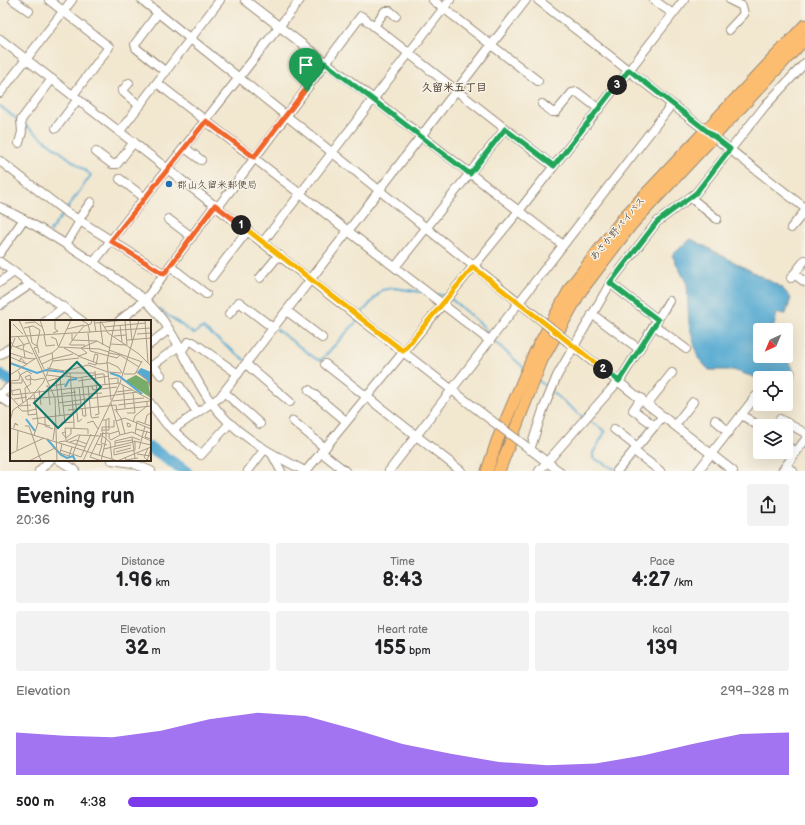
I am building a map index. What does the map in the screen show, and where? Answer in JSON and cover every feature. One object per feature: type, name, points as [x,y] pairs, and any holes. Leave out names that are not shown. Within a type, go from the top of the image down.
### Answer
[{"type":"highway","name":"あさか野バイパス","points":[[499,471],[542,360],[581,291],[632,224],[709,133],[805,25]]},
{"type":"highway","name":"あさか野バイパス","points":[[487,471],[497,441],[534,354],[572,285],[625,216],[805,39]]},
{"type":"street","points":[[13,0],[29,11]]},
{"type":"street","points":[[49,0],[109,47],[56,128]]},
{"type":"street","points":[[0,93],[72,0]]},
{"type":"street","points":[[142,0],[473,267],[648,403],[732,471]]},
{"type":"street","points":[[120,131],[220,0]]},
{"type":"street","points":[[245,0],[563,246]]},
{"type":"street","points":[[94,262],[300,0]]},
{"type":"street","points":[[433,0],[490,46],[538,81]]},
{"type":"street","points":[[263,242],[450,0]]},
{"type":"street","points":[[172,430],[197,412],[218,400],[526,0]]},
{"type":"street","points":[[538,0],[730,149],[805,210],[791,228]]},
{"type":"street","points":[[654,0],[673,14]]},
{"type":"street","points":[[0,207],[46,231],[94,262],[145,300],[154,308],[180,348],[212,403],[230,423],[268,452],[306,471],[365,397],[518,212],[684,0]]},
{"type":"street","points":[[729,30],[744,14],[742,6],[730,0]]},
{"type":"street","points":[[374,26],[385,11],[390,11],[396,16]]},
{"type":"street","points":[[158,13],[135,44],[136,48],[166,72]]},
{"type":"street","points":[[120,320],[145,300],[361,16],[554,166]]},
{"type":"street","points":[[0,39],[248,230],[483,414],[559,471]]},
{"type":"street","points":[[529,448],[550,392],[571,344],[592,314],[610,283],[657,222],[691,198],[765,106],[805,63]]},
{"type":"street","points":[[18,143],[22,133],[22,120],[52,79]]},
{"type":"street","points":[[129,83],[122,91],[140,106]]},
{"type":"street","points":[[157,83],[490,340]]},
{"type":"street","points":[[542,104],[552,112],[556,112],[572,93],[577,92],[599,109]]},
{"type":"street","points":[[389,471],[672,104]]},
{"type":"street","points":[[396,266],[505,129]]},
{"type":"street","points":[[96,152],[112,164],[117,164],[134,142]]},
{"type":"street","points":[[185,148],[201,160]]},
{"type":"street","points":[[0,161],[79,221],[164,274]]},
{"type":"street","points":[[120,179],[145,198]]},
{"type":"street","points":[[691,198],[717,219]]},
{"type":"street","points":[[68,241],[91,202]]},
{"type":"street","points":[[0,253],[24,219]]},
{"type":"street","points":[[168,219],[192,237]]},
{"type":"street","points":[[212,277],[248,230]]},
{"type":"street","points":[[260,278],[279,255]]},
{"type":"street","points":[[805,260],[793,276],[805,282]]},
{"type":"street","points":[[0,262],[81,320]]},
{"type":"street","points":[[170,266],[206,294]]},
{"type":"street","points":[[0,282],[14,272]]},
{"type":"street","points":[[610,283],[686,349]]},
{"type":"street","points":[[0,305],[31,284]]},
{"type":"street","points":[[539,471],[619,381],[669,301]]},
{"type":"street","points":[[230,314],[239,302],[273,328]]},
{"type":"street","points":[[47,320],[64,307]]},
{"type":"street","points":[[287,311],[322,338]]},
{"type":"street","points":[[592,314],[639,349]]},
{"type":"street","points":[[151,343],[168,330]]},
{"type":"street","points":[[161,375],[153,365],[188,342],[193,342],[238,374]]},
{"type":"street","points":[[0,355],[10,348]]},
{"type":"street","points":[[246,364],[290,402]]},
{"type":"street","points":[[325,364],[365,397],[462,471]]},
{"type":"street","points":[[648,403],[672,373]]},
{"type":"street","points":[[179,385],[197,412]]},
{"type":"street","points":[[10,387],[0,396],[10,403]]},
{"type":"street","points":[[309,390],[346,421]]},
{"type":"street","points":[[224,392],[260,424]]},
{"type":"street","points":[[641,398],[633,410],[655,426]]},
{"type":"street","points":[[698,471],[753,400]]},
{"type":"street","points":[[675,425],[693,402]]},
{"type":"street","points":[[151,404],[172,430],[202,455],[230,423]]},
{"type":"street","points":[[742,415],[753,423]]},
{"type":"street","points":[[617,471],[663,416]]},
{"type":"street","points":[[715,420],[729,432]]},
{"type":"street","points":[[293,421],[345,471]]},
{"type":"street","points":[[793,426],[805,433]]},
{"type":"street","points":[[614,428],[660,471]]},
{"type":"street","points":[[787,469],[796,452],[805,440]]},
{"type":"street","points":[[248,471],[268,452]]},
{"type":"street","points":[[268,452],[281,471]]},
{"type":"street","points":[[39,471],[48,461]]},
{"type":"street","points":[[62,461],[75,470]]},
{"type":"street","points":[[119,461],[132,463],[151,471]]},
{"type":"water","points":[[691,239],[781,287],[791,298],[786,314],[777,313],[775,323],[753,323],[753,363],[789,363],[795,373],[793,382],[793,371],[753,371],[753,377],[733,370],[709,370],[698,358],[689,324],[687,284],[672,255]]},
{"type":"waterway","points":[[0,106],[18,120]]},
{"type":"waterway","points":[[25,125],[91,175],[66,210]]},
{"type":"waterway","points":[[52,232],[50,231],[63,214]]},
{"type":"waterway","points":[[360,315],[382,290],[394,288],[421,292]]},
{"type":"waterway","points":[[434,294],[447,296]]},
{"type":"waterway","points":[[450,298],[483,326],[489,335]]},
{"type":"waterway","points":[[159,309],[194,334],[203,328],[245,360]]},
{"type":"waterway","points":[[276,329],[316,359],[321,360],[359,319]]},
{"type":"waterway","points":[[493,340],[524,368]]},
{"type":"waterway","points":[[0,375],[10,380]]},
{"type":"waterway","points":[[538,380],[550,390]]},
{"type":"waterway","points":[[553,393],[584,418]]},
{"type":"waterway","points":[[588,420],[605,432],[593,453],[593,458],[615,469]]},
{"type":"waterway","points":[[151,449],[186,471]]},
{"type":"place","name":"郡山久留米郵便局","points":[[169,184]]},
{"type":"district","name":"久留米五丁目","points":[[454,87]]},
{"type":"route","points":[[325,63],[470,174],[505,129],[554,166],[629,70],[704,131],[714,136],[730,149],[690,199],[672,210],[657,222],[610,283],[658,320],[652,327],[619,381],[473,267],[403,351],[215,205],[164,274],[111,241],[206,121],[254,157],[306,89],[325,63]]}]
